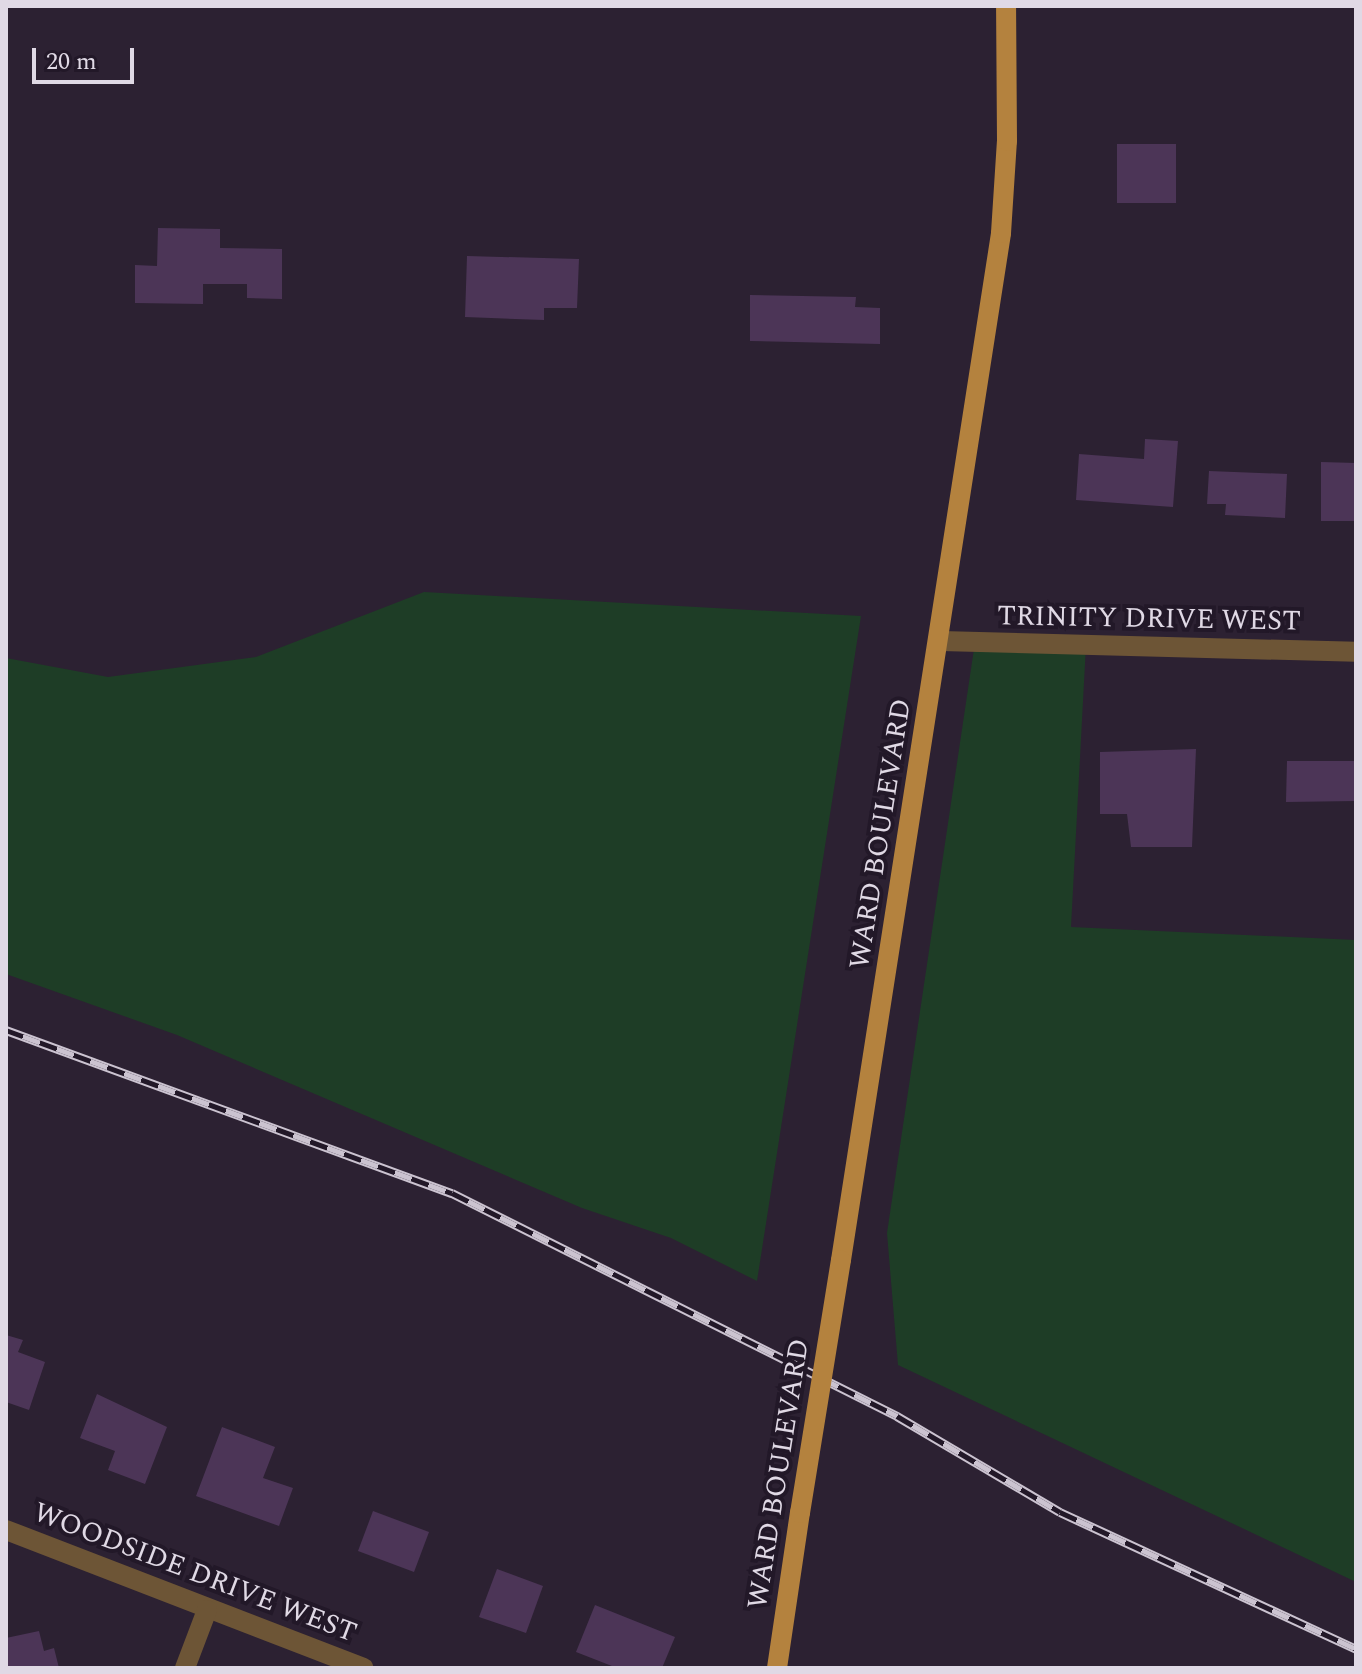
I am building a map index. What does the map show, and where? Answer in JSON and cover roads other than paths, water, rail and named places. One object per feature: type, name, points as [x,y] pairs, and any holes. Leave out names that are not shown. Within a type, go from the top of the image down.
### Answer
[{"type":"main road","name":"WARD BOULEVARD","points":[[777,1668],[941,641],[1001,233],[1007,141],[1006,6]]},
{"type":"street","name":"TRINITY DRIVE WEST","points":[[941,641],[1356,652]]},
{"type":"street","name":"WOODSIDE DRIVE WEST","points":[[6,1530],[363,1668]]},
{"type":"street","points":[[185,1668],[207,1610]]},
{"type":"railway","points":[[6,1030],[452,1193],[897,1416],[1060,1512],[1356,1649]]}]
